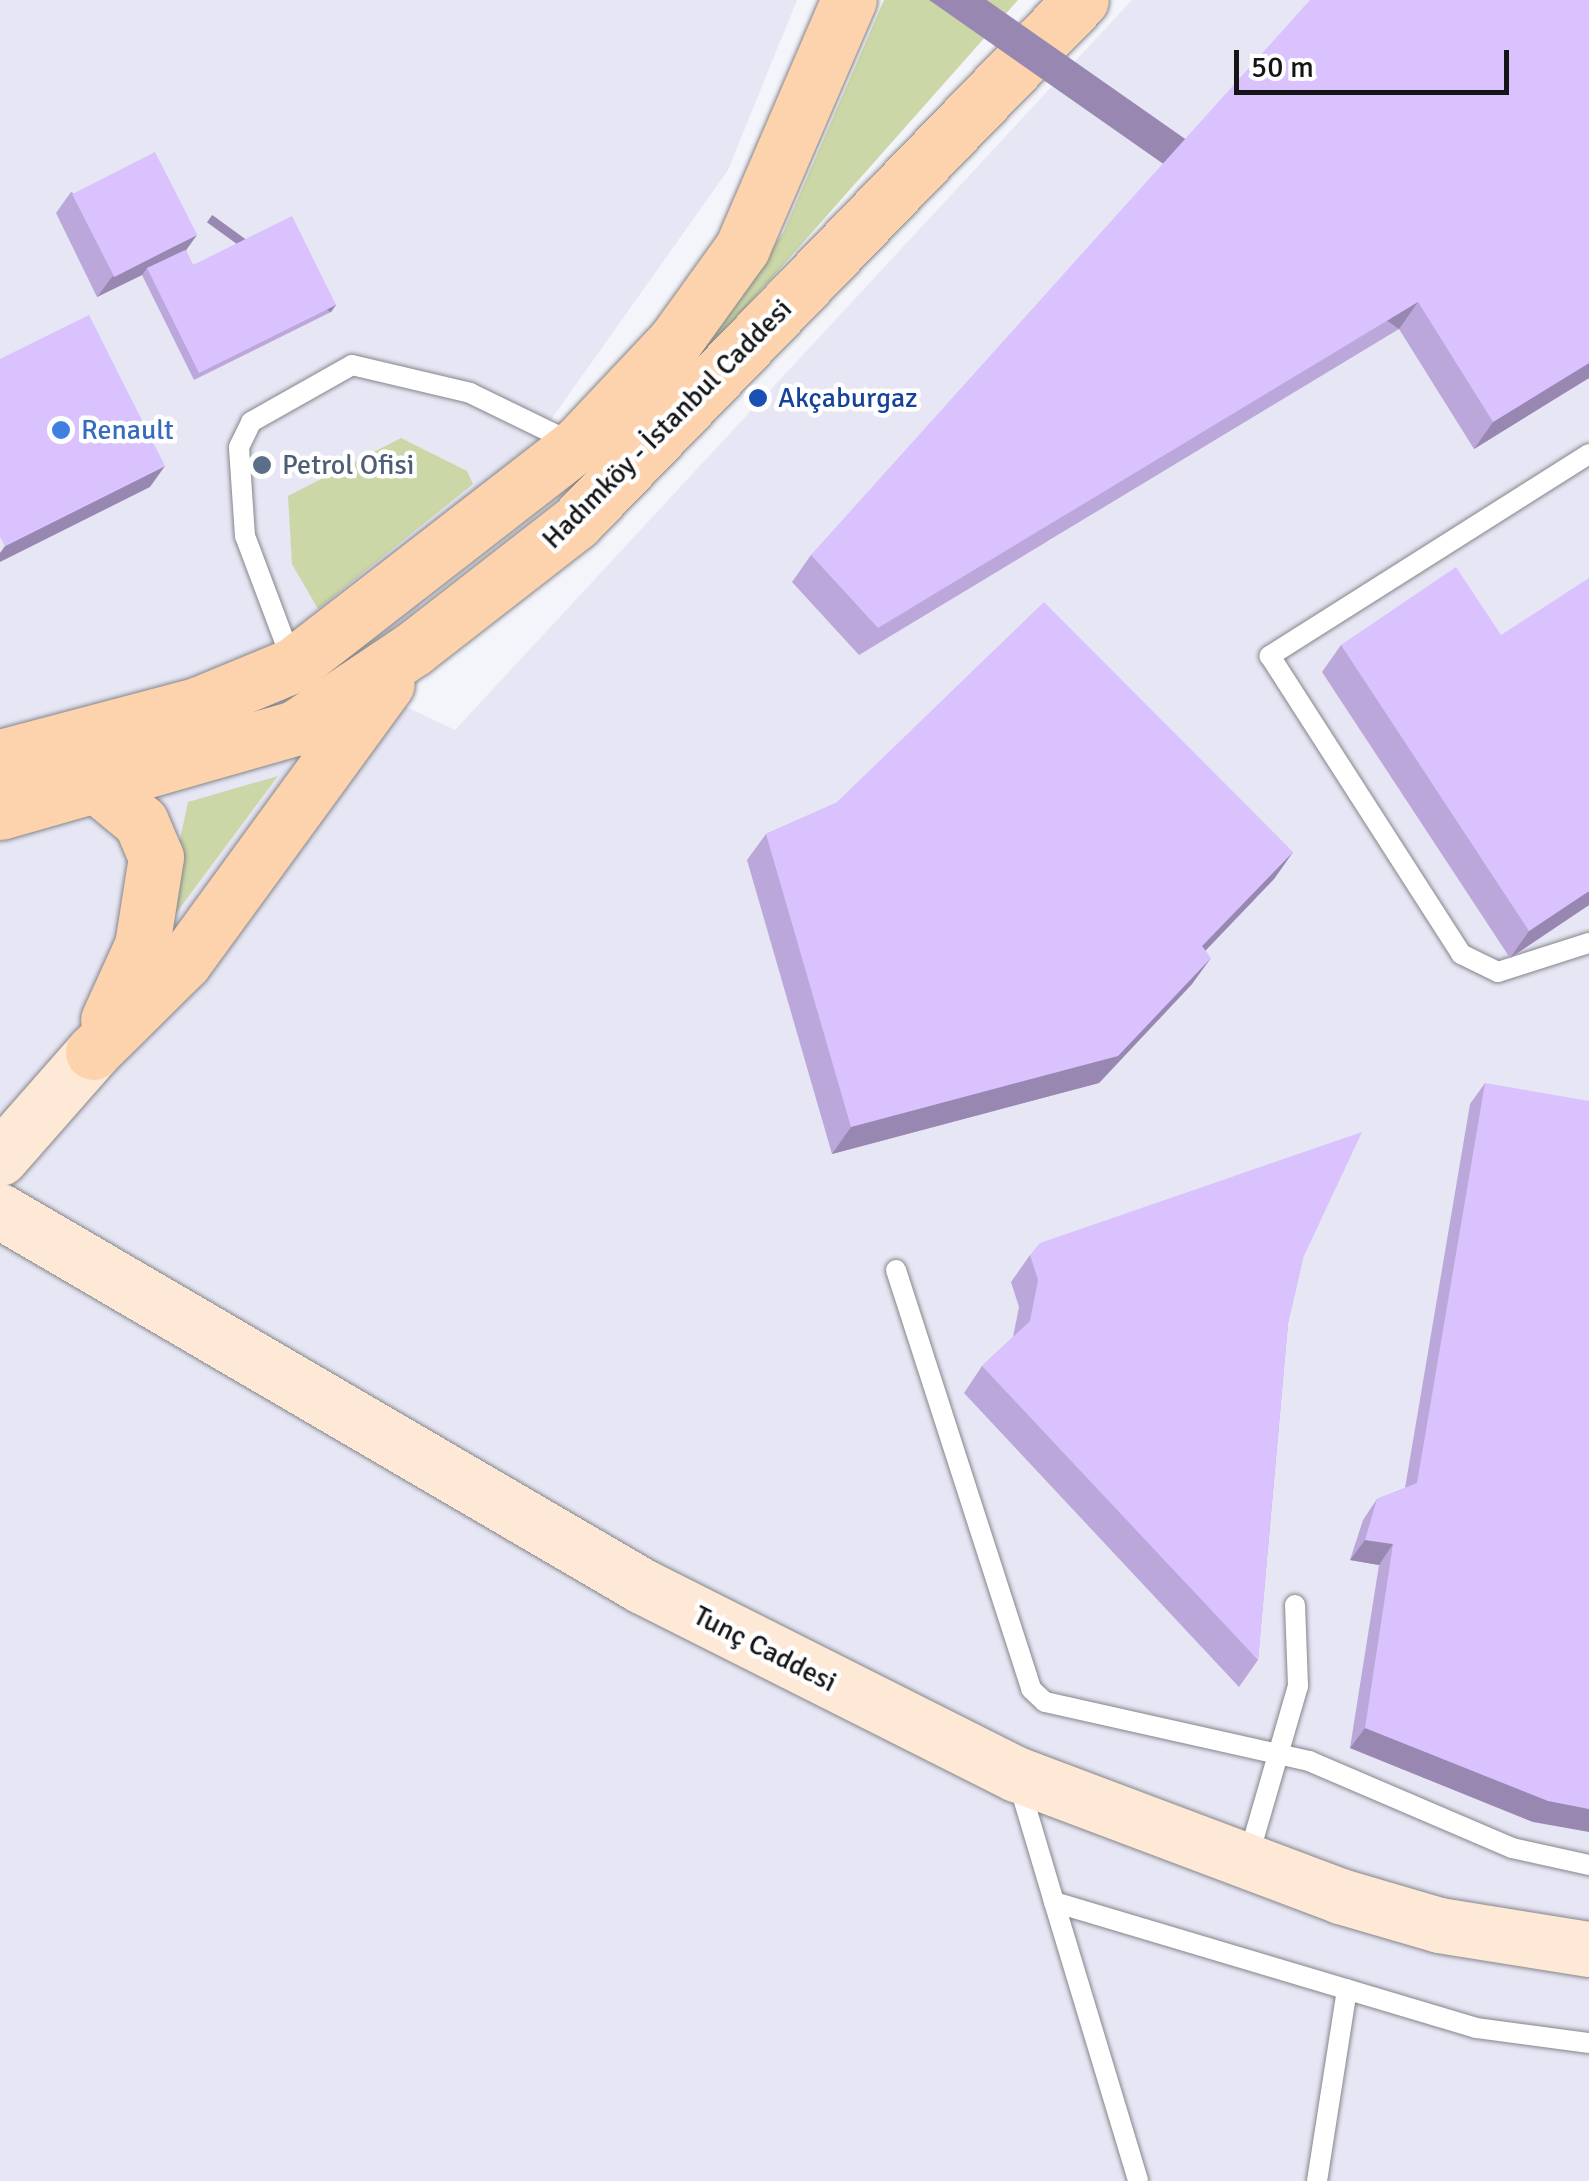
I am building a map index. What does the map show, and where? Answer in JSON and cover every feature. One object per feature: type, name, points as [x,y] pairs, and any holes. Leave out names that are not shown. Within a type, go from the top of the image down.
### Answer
[{"type":"main road","name":"Hadımköy - İstanbul Caddesi","points":[[5,745],[197,705],[293,666],[577,444],[675,341],[742,248],[850,0]]},
{"type":"main road","points":[[1008,74],[1048,0]]},
{"type":"main road","points":[[1008,74],[1081,0]]},
{"type":"main road","name":"Hadımköy - İstanbul Caddesi","points":[[0,812],[100,788],[296,728],[414,649],[588,510],[1008,74]]},
{"type":"main road","points":[[0,1158],[94,1052],[184,962],[414,649]]},
{"type":"main road","points":[[94,1052],[142,945],[156,857],[140,822],[100,788]]},
{"type":"main road","name":"Tunç Caddesi","points":[[0,1211],[642,1586],[1016,1774],[1246,1864],[1440,1926],[1589,1949]]},
{"type":"lane","points":[[293,666],[245,536],[239,447],[251,422],[352,365],[470,393],[577,444]]},
{"type":"lane","points":[[1589,454],[1270,656],[1461,954],[1498,972],[1589,943]]},
{"type":"lane","points":[[896,1270],[1032,1689],[1068,1709],[1282,1754],[1512,1848],[1589,1865]]},
{"type":"lane","points":[[1246,1864],[1282,1754],[1298,1686],[1295,1605]]},
{"type":"lane","points":[[1016,1774],[1138,2181]]},
{"type":"lane","points":[[1054,1902],[1476,2028],[1589,2043]]},
{"type":"lane","points":[[1317,2181],[1347,1989]]},
{"type":"shaded area","points":[[0,0],[797,0],[728,170],[362,686],[455,730],[1132,0],[1589,0],[1589,2181],[0,2181]]},
{"type":"green space","points":[[884,0],[1018,0],[667,396],[783,233]]},
{"type":"green space","points":[[401,438],[467,471],[473,484],[318,609],[292,564],[288,496]]},
{"type":"green space","points":[[278,776],[168,924],[162,923],[188,802]]},
{"type":"building","points":[[1310,0],[1589,0],[1589,363],[1493,422],[1418,302],[878,628],[811,555]]},
{"type":"building","points":[[155,152],[197,235],[114,277],[72,194]]},
{"type":"building","points":[[292,216],[336,305],[199,373],[147,268],[185,250],[193,265]]},
{"type":"building","name":"Renault","points":[[89,315],[165,466],[5,546],[0,537],[0,359]]},
{"type":"building","points":[[1456,567],[1501,635],[1589,578],[1589,891],[1529,931],[1341,645]]},
{"type":"building","points":[[1044,602],[1293,852],[1202,946],[1211,958],[1118,1056],[851,1127],[766,834],[836,803]]},
{"type":"building","points":[[1485,1083],[1589,1101],[1589,1809],[1548,1801],[1365,1728],[1393,1544],[1365,1540],[1377,1499],[1417,1483]]},
{"type":"building","points":[[1362,1132],[1303,1258],[1288,1323],[1258,1660],[982,1366],[1030,1321],[1038,1280],[1030,1255],[1040,1243]]},
{"type":"place","name":"Akçaburgaz","points":[[758,398]]},
{"type":"place","name":"Renault","points":[[61,430]]},
{"type":"place","name":"Petrol Ofisi","points":[[262,465]]}]
